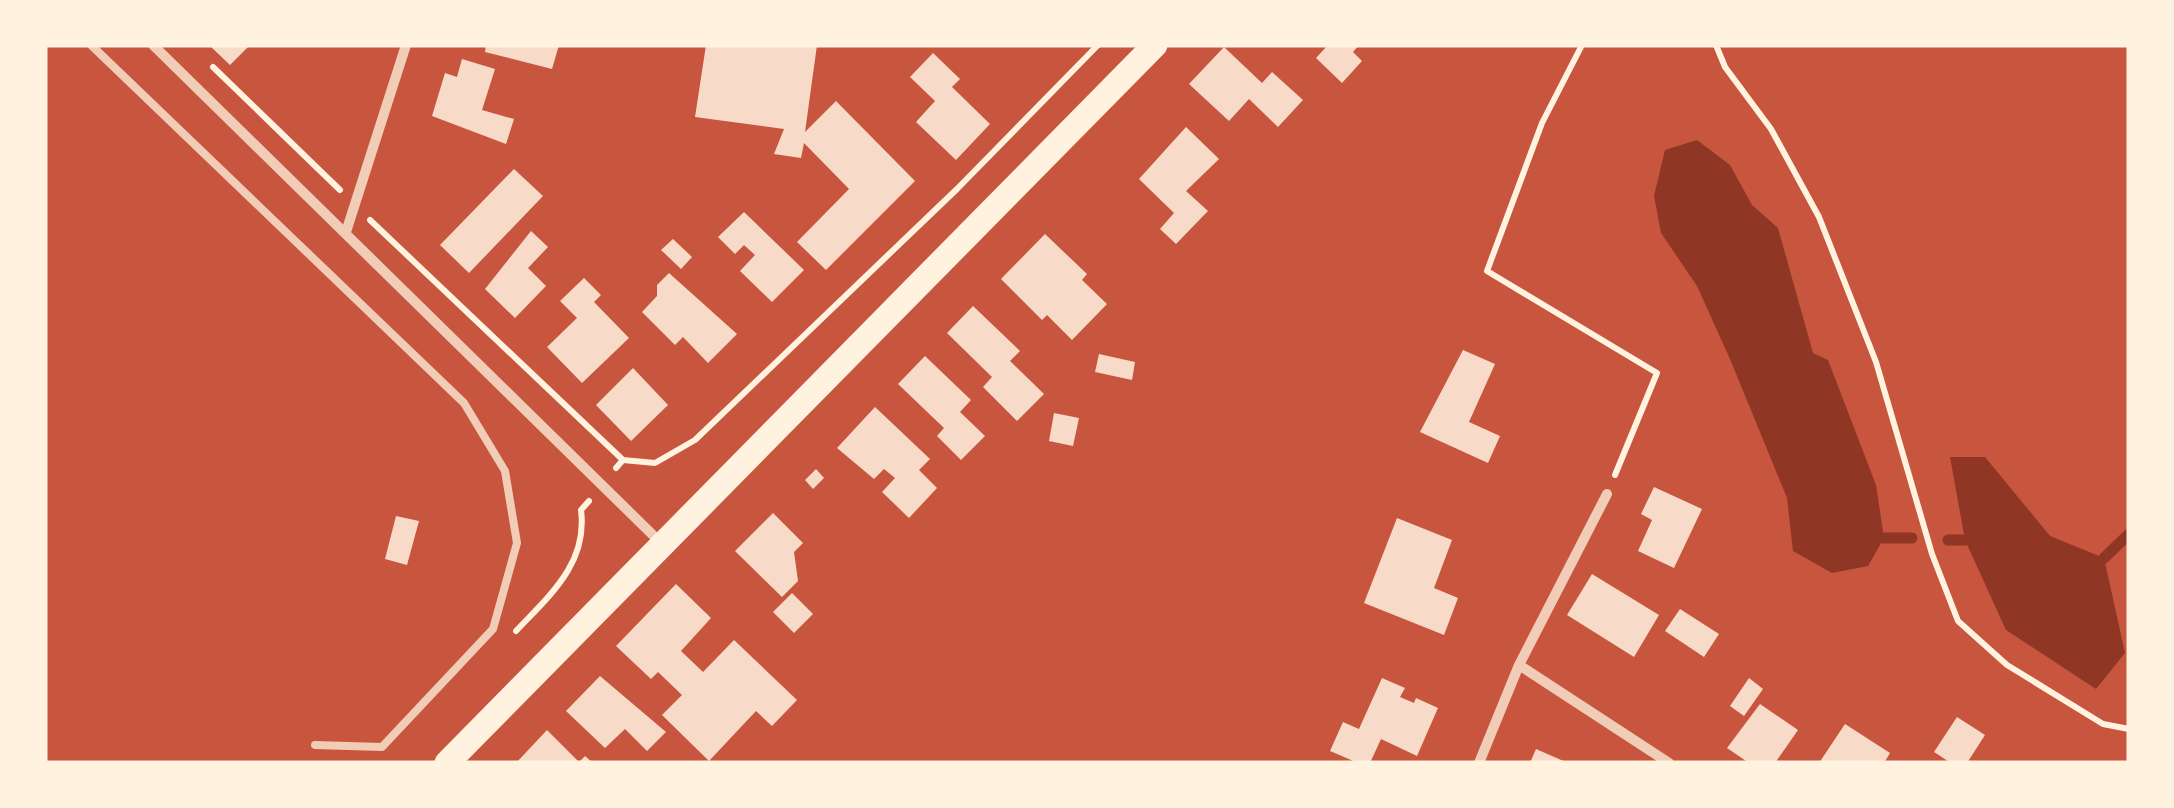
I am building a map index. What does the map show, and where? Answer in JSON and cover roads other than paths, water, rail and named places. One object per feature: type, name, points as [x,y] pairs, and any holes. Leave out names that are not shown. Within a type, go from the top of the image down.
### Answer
[{"type":"main road","points":[[447,763],[1155,45]]},
{"type":"street","points":[[154,45],[664,546]]},
{"type":"street","points":[[346,232],[406,45]]},
{"type":"street","points":[[1479,763],[1519,665],[1607,494]]},
{"type":"street","points":[[1519,665],[1669,763]]},
{"type":"lane","points":[[91,45],[464,404],[505,471],[516,542],[494,629],[382,747],[315,745]]},
{"type":"waterway","points":[[2104,558],[2129,534]]},
{"type":"waterway","points":[[1884,538],[1912,538]]},
{"type":"waterway","points":[[1948,540],[1965,540]]}]
